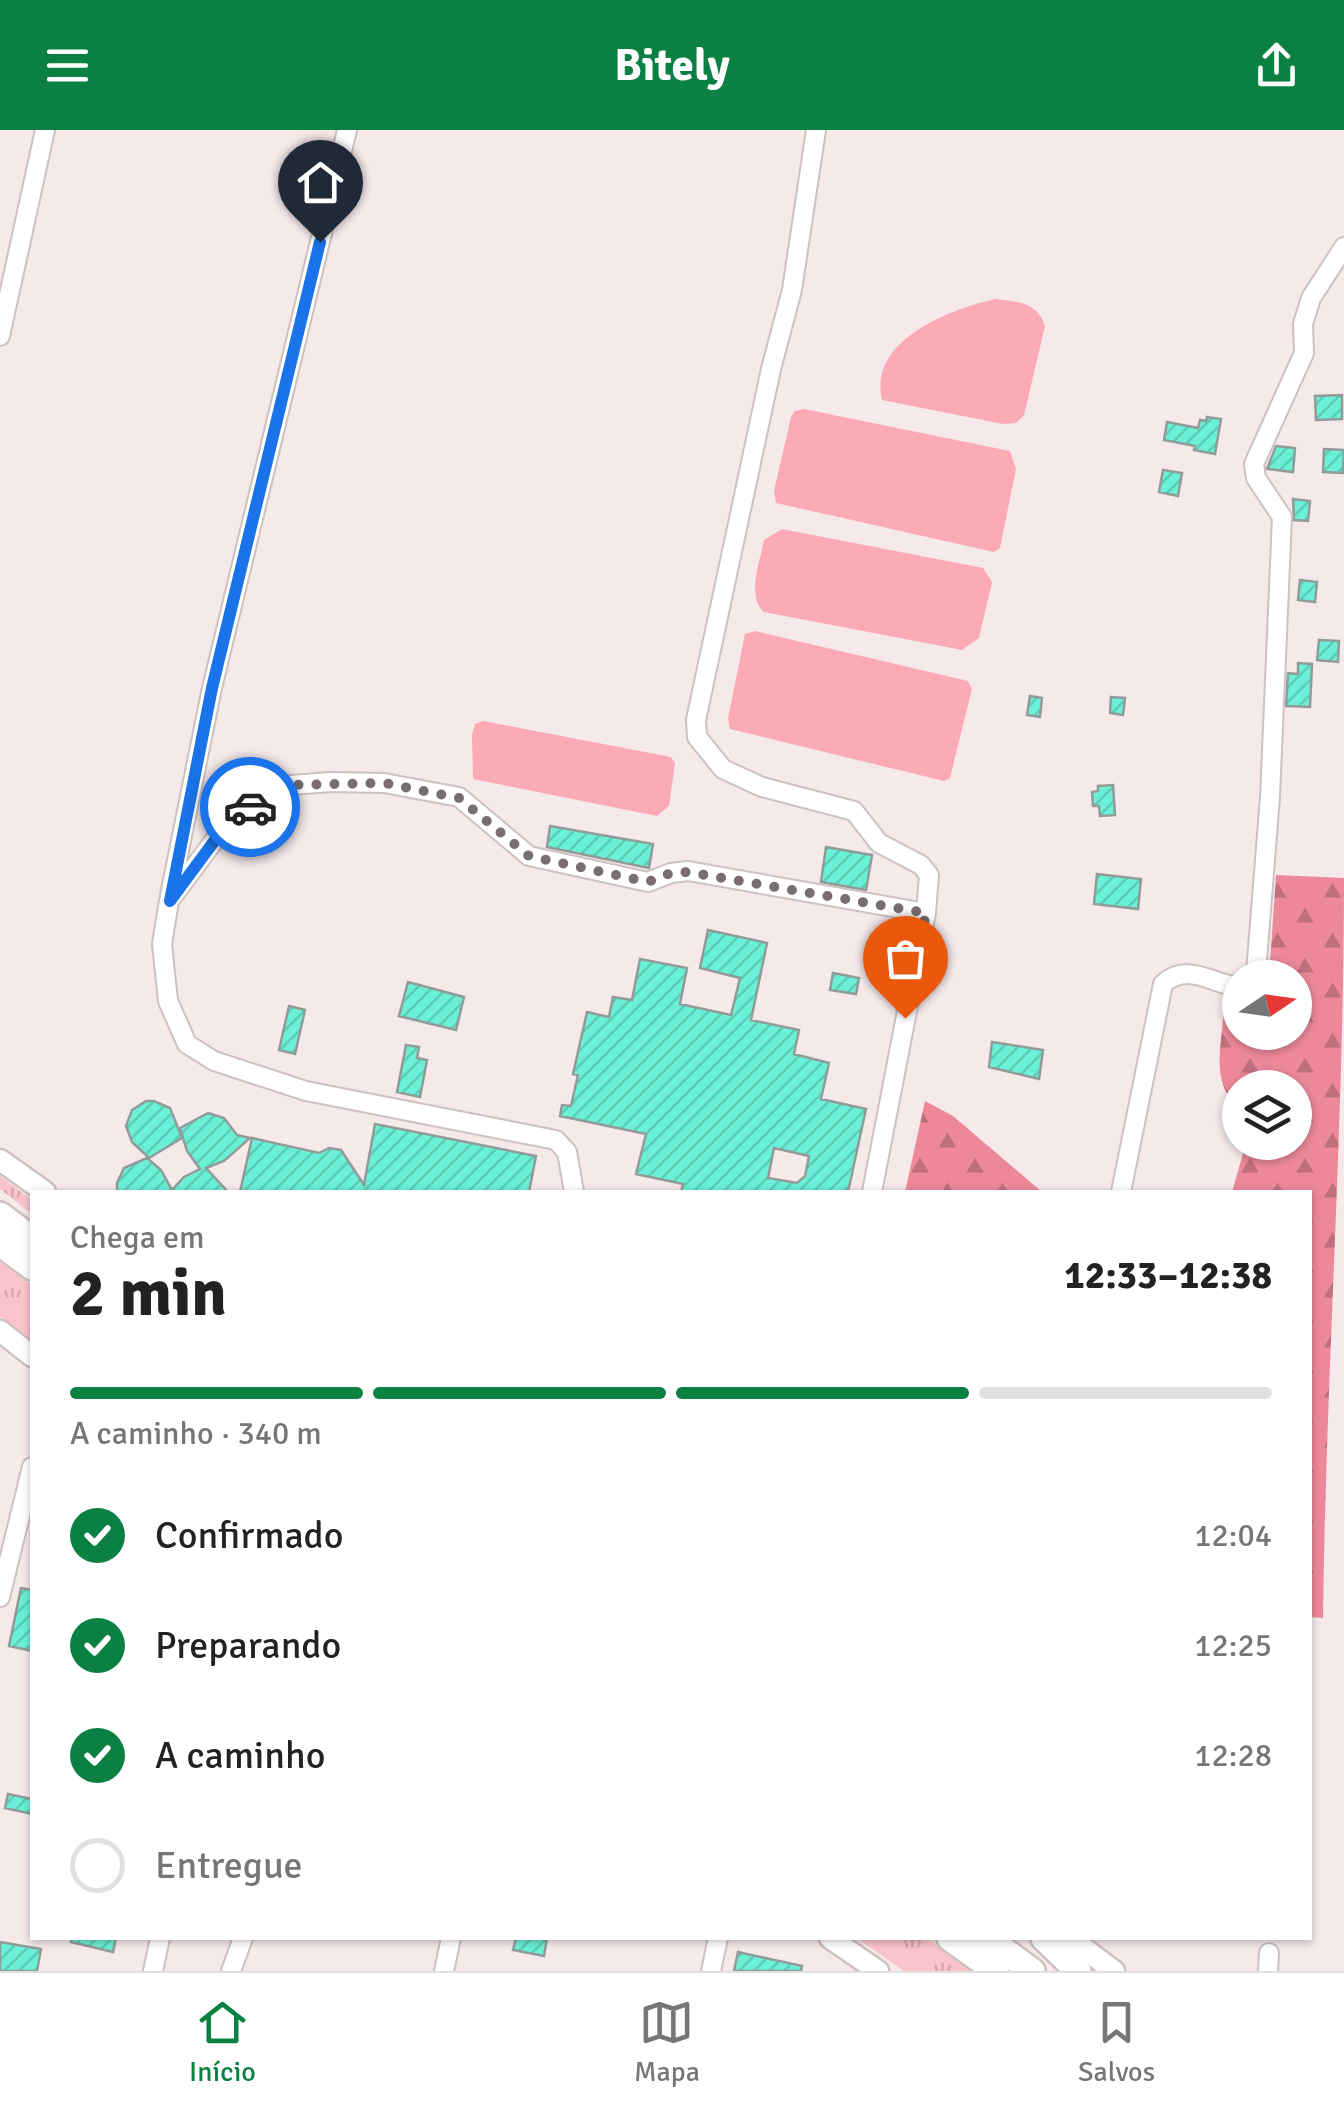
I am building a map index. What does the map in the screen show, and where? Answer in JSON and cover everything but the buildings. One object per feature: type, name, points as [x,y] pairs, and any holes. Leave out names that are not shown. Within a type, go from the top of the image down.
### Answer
[{"type":"highway","points":[[3,1227],[30,1238]]},
{"type":"highway","points":[[3,1227],[30,1264]]},
{"type":"highway","points":[[953,1940],[996,1971]]},
{"type":"highway","points":[[990,1940],[1032,1971]]},
{"type":"highway","points":[[1046,1940],[1078,1971]]},
{"type":"main road","points":[[0,1160],[42,1190]]},
{"type":"main road","points":[[0,1331],[30,1354]]},
{"type":"main road","points":[[833,1940],[878,1971]]},
{"type":"main road","points":[[1073,1940],[1114,1971]]},
{"type":"street","points":[[0,336],[45,130]]},
{"type":"street","points":[[347,130],[212,688],[162,944],[168,1001],[187,1044],[214,1061],[306,1091],[556,1140],[567,1152],[574,1190]]},
{"type":"street","points":[[816,130],[792,290],[771,368],[696,720],[697,737],[724,768],[762,787],[854,812],[878,843],[921,865],[929,875],[926,913],[872,1190]]},
{"type":"street","points":[[1257,960],[1270,797],[1282,517],[1256,478],[1254,464],[1304,353],[1303,324],[1311,298],[1344,247]]},
{"type":"street","points":[[170,901],[232,817],[291,785],[384,783],[459,798],[529,856],[648,882],[671,873],[688,872],[926,913]]},
{"type":"street","points":[[1121,1190],[1164,984],[1169,978],[1193,973],[1222,981]]},
{"type":"street","points":[[0,1597],[30,1475]]},
{"type":"street","points":[[152,1971],[160,1940]]},
{"type":"street","points":[[231,1971],[242,1940]]},
{"type":"street","points":[[444,1971],[451,1940]]},
{"type":"street","points":[[711,1971],[718,1940]]},
{"type":"green space","points":[[1276,875],[1344,878],[1323,1618],[1312,1617],[1312,1190],[1233,1190],[1241,1160],[1312,1160],[1312,1070],[1222,1070],[1222,1080],[1220,1063],[1222,1036],[1222,1050],[1312,1050],[1312,960],[1270,960]]},
{"type":"green space","points":[[925,1101],[953,1116],[1040,1190],[905,1190]]},
{"type":"green space","points":[[0,1176],[30,1198],[30,1212],[0,1189]]},
{"type":"green space","points":[[0,1262],[30,1284],[30,1340],[0,1317]]},
{"type":"green space","points":[[860,1940],[930,1940],[975,1971],[904,1971]]},
{"type":"shaded area","points":[[996,299],[1032,308],[1045,326],[1024,415],[1016,423],[1003,424],[882,400],[881,379],[887,360],[900,344],[936,320]]},
{"type":"shaded area","points":[[804,409],[1010,451],[1016,469],[1000,548],[994,552],[776,503],[774,491],[791,417],[795,411]]},
{"type":"shaded area","points":[[782,529],[983,568],[992,582],[979,638],[962,650],[764,612],[756,597],[757,568],[764,540]]},
{"type":"shaded area","points":[[755,631],[968,681],[972,689],[950,778],[944,781],[730,729],[728,718],[745,634]]},
{"type":"shaded area","points":[[483,721],[671,757],[675,763],[669,806],[657,816],[473,779],[472,735],[475,724]]},
{"type":"way so far","points":[[250,807],[291,785],[384,783],[459,798],[529,856],[648,882],[671,873],[688,872],[926,913],[905,1018]]},
{"type":"route","points":[[250,807],[232,817],[170,901],[212,688],[320,242]]}]
